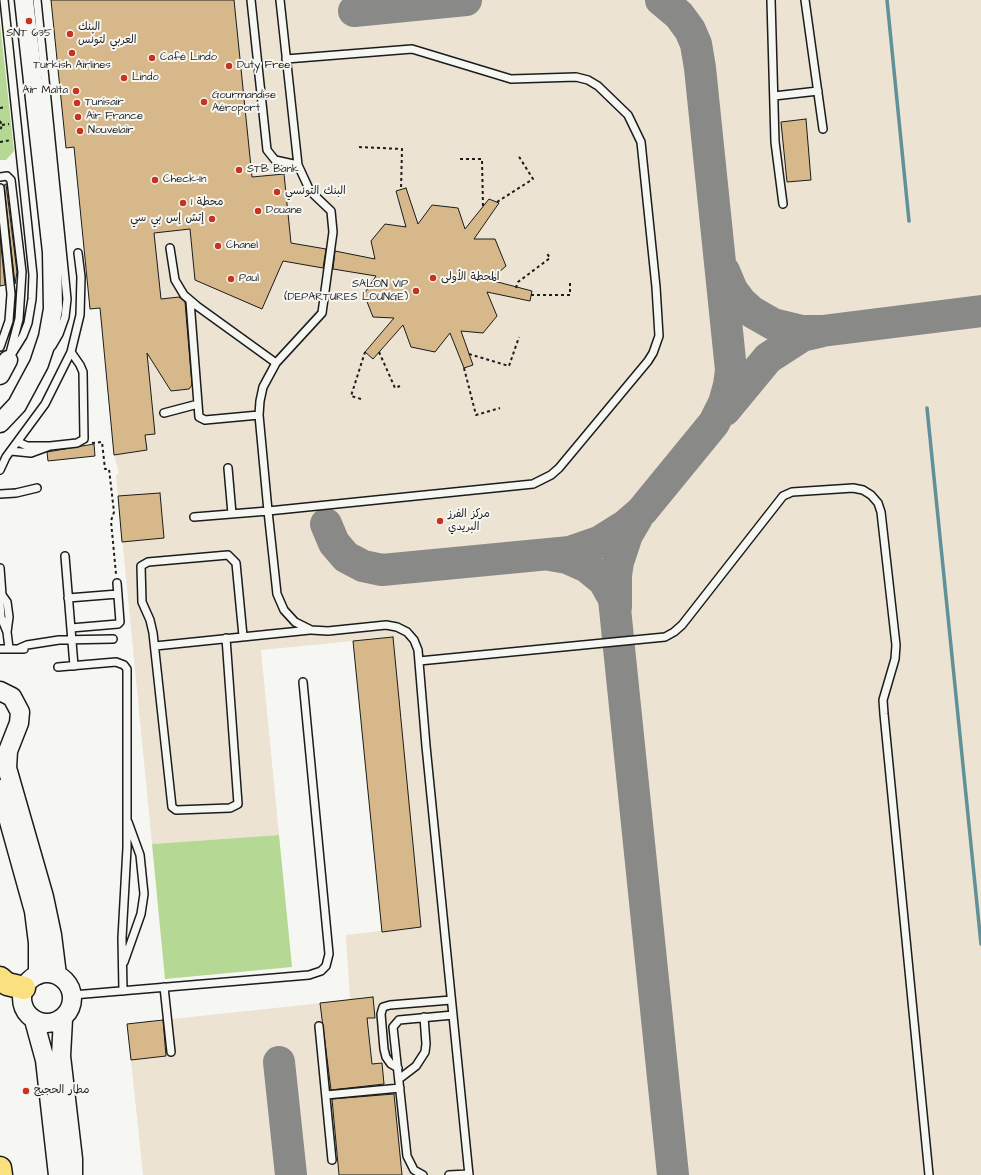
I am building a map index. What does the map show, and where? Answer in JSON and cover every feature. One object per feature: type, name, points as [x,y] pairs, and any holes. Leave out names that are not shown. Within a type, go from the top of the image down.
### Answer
[{"type":"highway","points":[[0,978],[7,984],[31,982]]},
{"type":"highway","points":[[0,1168],[1,1175]]},
{"type":"street","points":[[5,444],[10,422],[39,364],[48,337],[53,309],[54,280],[29,1]]},
{"type":"street","points":[[0,423],[17,406]]},
{"type":"street","points":[[0,691],[12,698],[20,712],[19,723],[9,747],[7,768],[28,864],[37,927],[31,982],[22,1001],[23,1008],[34,1020],[45,1060],[58,1175]]},
{"type":"street","points":[[0,789],[49,916],[57,975]]},
{"type":"street","points":[[31,982],[51,973],[57,975],[68,983],[73,995],[71,1008],[63,1019],[61,1056],[74,1170]]},
{"type":"street","points":[[34,1020],[50,1024],[63,1019]]},
{"type":"lane","points":[[2,354],[23,336],[28,323],[32,299],[33,275],[4,0]]},
{"type":"lane","points":[[251,0],[267,150],[275,160],[298,165]]},
{"type":"lane","points":[[280,0],[298,165],[310,191],[331,211],[332,242],[322,313],[276,362],[263,387],[259,415],[277,594],[284,610],[296,622],[311,630]]},
{"type":"lane","points":[[771,0],[775,142],[783,204]]},
{"type":"lane","points":[[805,0],[823,129]]},
{"type":"lane","points":[[194,517],[533,484],[542,480],[559,468],[648,361],[657,345],[660,326],[641,142],[628,115],[598,86],[588,80],[576,77],[511,79],[412,49],[286,59]]},
{"type":"lane","points":[[774,96],[818,91]]},
{"type":"lane","points":[[0,177],[7,176],[11,180],[22,272],[19,319],[2,354]]},
{"type":"lane","points":[[0,188],[11,294],[9,321],[2,354]]},
{"type":"lane","points":[[170,248],[175,280],[184,296],[276,362]]},
{"type":"lane","points":[[18,442],[45,404],[71,352],[80,315],[80,277],[78,253]]},
{"type":"lane","points":[[190,301],[199,417],[201,420],[259,415]]},
{"type":"lane","points":[[5,444],[18,442],[27,446],[50,446],[76,444],[84,439],[84,380],[80,365],[71,352]]},
{"type":"lane","points":[[164,414],[198,404]]},
{"type":"lane","points":[[5,444],[31,453],[50,446]]},
{"type":"lane","points":[[0,470],[5,444]]},
{"type":"lane","points":[[228,468],[232,514]]},
{"type":"lane","points":[[0,494],[16,493],[37,488]]},
{"type":"lane","points":[[419,661],[665,637],[682,625],[783,496],[792,492],[853,488],[863,490],[871,495],[878,503],[881,512],[896,645],[895,659],[883,700],[929,1175]]},
{"type":"lane","points":[[226,638],[238,804],[230,808],[176,810],[172,807],[152,625],[142,602],[140,571],[144,563],[221,555],[228,555],[233,558],[236,563],[243,636]]},
{"type":"lane","points":[[65,556],[74,666]]},
{"type":"lane","points":[[0,568],[2,595],[7,602],[9,617],[6,632],[9,648]]},
{"type":"lane","points":[[71,628],[118,624],[120,618],[117,583]]},
{"type":"lane","points":[[68,598],[118,594]]},
{"type":"lane","points":[[155,646],[243,636],[311,630],[328,632],[386,625],[397,627],[407,632],[414,640],[418,650],[426,746],[469,1174],[449,1175]]},
{"type":"lane","points":[[0,649],[27,648],[72,641],[113,639]]},
{"type":"lane","points":[[58,667],[116,662],[124,665],[127,669],[127,861],[122,938],[124,991]]},
{"type":"lane","points":[[73,995],[309,975],[321,971],[329,960],[303,682]]},
{"type":"lane","points":[[123,966],[138,926],[144,894],[140,855],[127,818]]},
{"type":"lane","points":[[164,987],[171,1052]]},
{"type":"lane","points":[[398,1068],[391,1064],[386,1057],[384,1049],[381,1014],[383,1007],[390,1005],[451,1000]]},
{"type":"lane","points":[[423,1175],[414,1170],[407,1156],[394,1031],[395,1023],[404,1019],[453,1015]]},
{"type":"lane","points":[[399,1079],[416,1066],[425,1052],[426,1044],[424,1018]]},
{"type":"lane","points":[[319,1026],[332,1160]]},
{"type":"lane","points":[[326,1095],[400,1088]]},
{"type":"path","points":[[0,120],[2,125],[0,131]]},
{"type":"path","points":[[359,147],[402,149],[401,189]]},
{"type":"path","points":[[497,202],[533,179],[518,155]]},
{"type":"path","points":[[460,159],[482,159],[483,207]]},
{"type":"path","points":[[516,288],[518,282],[550,258],[546,252]]},
{"type":"path","points":[[531,295],[570,295],[570,282]]},
{"type":"path","points":[[469,354],[510,366],[519,336]]},
{"type":"path","points":[[361,399],[351,396],[365,352]]},
{"type":"path","points":[[379,352],[395,388],[400,386]]},
{"type":"path","points":[[464,368],[476,415],[500,408]]},
{"type":"path","points":[[76,444],[102,442],[105,469],[110,469],[114,512],[111,521],[117,583]]},
{"type":"shaded area","points":[[51,0],[981,0],[981,1175],[143,1175],[131,1060],[166,1056],[163,1020],[350,1000],[346,935],[382,931],[353,641],[261,650],[279,835],[152,844],[116,475],[119,473],[114,455],[100,308]]},
{"type":"green space","points":[[0,23],[14,151],[6,160],[0,160]]},
{"type":"green space","points":[[279,835],[292,967],[165,979],[152,844]]},
{"type":"building","name":"محطة 1","points":[[51,0],[234,0],[252,177],[284,174],[291,243],[326,249],[323,268],[283,261],[262,309],[195,280],[190,229],[154,233],[161,299],[179,297],[185,302],[192,385],[189,389],[171,391],[147,353],[155,434],[145,435],[147,450],[114,455],[100,308],[90,309],[74,147],[66,148]]},
{"type":"building","points":[[806,119],[811,180],[787,182],[781,122]]},
{"type":"building","points":[[6,184],[17,272],[15,284],[4,185]]},
{"type":"building","name":"المحطة الأولى","points":[[406,188],[418,224],[432,205],[458,208],[465,229],[489,199],[499,203],[474,239],[495,239],[506,266],[490,280],[532,291],[530,301],[487,292],[497,316],[483,333],[461,331],[473,365],[464,368],[450,333],[435,352],[411,347],[403,325],[373,359],[365,352],[394,318],[373,317],[364,294],[376,276],[333,269],[335,251],[375,259],[371,241],[385,224],[406,227],[396,191]]},
{"type":"building","points":[[0,236],[5,285],[0,286]]},
{"type":"building","points":[[94,444],[95,456],[48,461],[47,452]]},
{"type":"building","points":[[160,493],[164,538],[122,542],[118,496]]},
{"type":"building","points":[[393,637],[421,927],[382,932],[353,641]]},
{"type":"building","points":[[373,997],[375,1018],[367,1018],[372,1064],[382,1063],[384,1084],[331,1090],[320,1003]]},
{"type":"building","points":[[163,1020],[166,1056],[131,1060],[127,1024]]},
{"type":"building","points":[[394,1094],[402,1175],[339,1175],[332,1099]]},
{"type":"waterway","points":[[887,0],[909,221]]},
{"type":"waterway","points":[[927,408],[981,944]]},
{"type":"taxiway","points":[[354,11],[466,0]]},
{"type":"taxiway","points":[[326,524],[334,543],[346,557],[363,566],[382,570],[570,552],[599,542],[626,525],[642,511],[714,423],[724,403],[731,370],[700,68],[696,44],[690,30],[679,15],[661,0]]},
{"type":"taxiway","points":[[724,271],[732,290],[741,302],[752,312],[773,324],[802,331],[822,331],[981,311]]},
{"type":"taxiway","points":[[725,410],[768,358],[802,336],[819,332]]},
{"type":"taxiway","points":[[616,607],[616,575],[618,562],[627,535],[637,518]]},
{"type":"taxiway","points":[[550,555],[567,558],[587,567],[604,581],[614,599],[673,1175]]},
{"type":"taxiway","points":[[279,1062],[291,1175]]},
{"type":"place","name":"SNT 635","points":[[29,21]]},
{"type":"place","name":"البنك العربي لتونس","points":[[70,34]]},
{"type":"place","name":"Turkish Airlines","points":[[72,53]]},
{"type":"place","name":"Café Lindo","points":[[152,58]]},
{"type":"place","name":"Duty Free","points":[[229,66]]},
{"type":"place","name":"Lindo","points":[[124,78]]},
{"type":"place","name":"Air Malta","points":[[76,91]]},
{"type":"place","name":"Gourmandise Aéroport","points":[[204,102]]},
{"type":"place","name":"Tunisair","points":[[77,103]]},
{"type":"place","name":"Air France","points":[[78,117]]},
{"type":"place","name":"Nouvelair","points":[[80,131]]},
{"type":"place","name":"STB Bank","points":[[239,170]]},
{"type":"place","name":"Check-In","points":[[155,180]]},
{"type":"place","name":"البنك التونسي","points":[[277,192]]},
{"type":"place","name":"محطة 1","points":[[183,203]]},
{"type":"place","name":"Douane","points":[[258,211]]},
{"type":"place","name":"إتش إس بي سي","points":[[212,219]]},
{"type":"place","name":"Chanel","points":[[218,246]]},
{"type":"place","name":"المحطة الأولى","points":[[433,278]]},
{"type":"place","name":"Paul","points":[[231,279]]},
{"type":"place","name":"SALON VIP (DEPARTURES LOUNGE)","points":[[416,291]]},
{"type":"place","name":"مركز الفرز البريدي","points":[[440,521]]},
{"type":"place","name":"مطار الحجيج","points":[[26,1091]]}]
